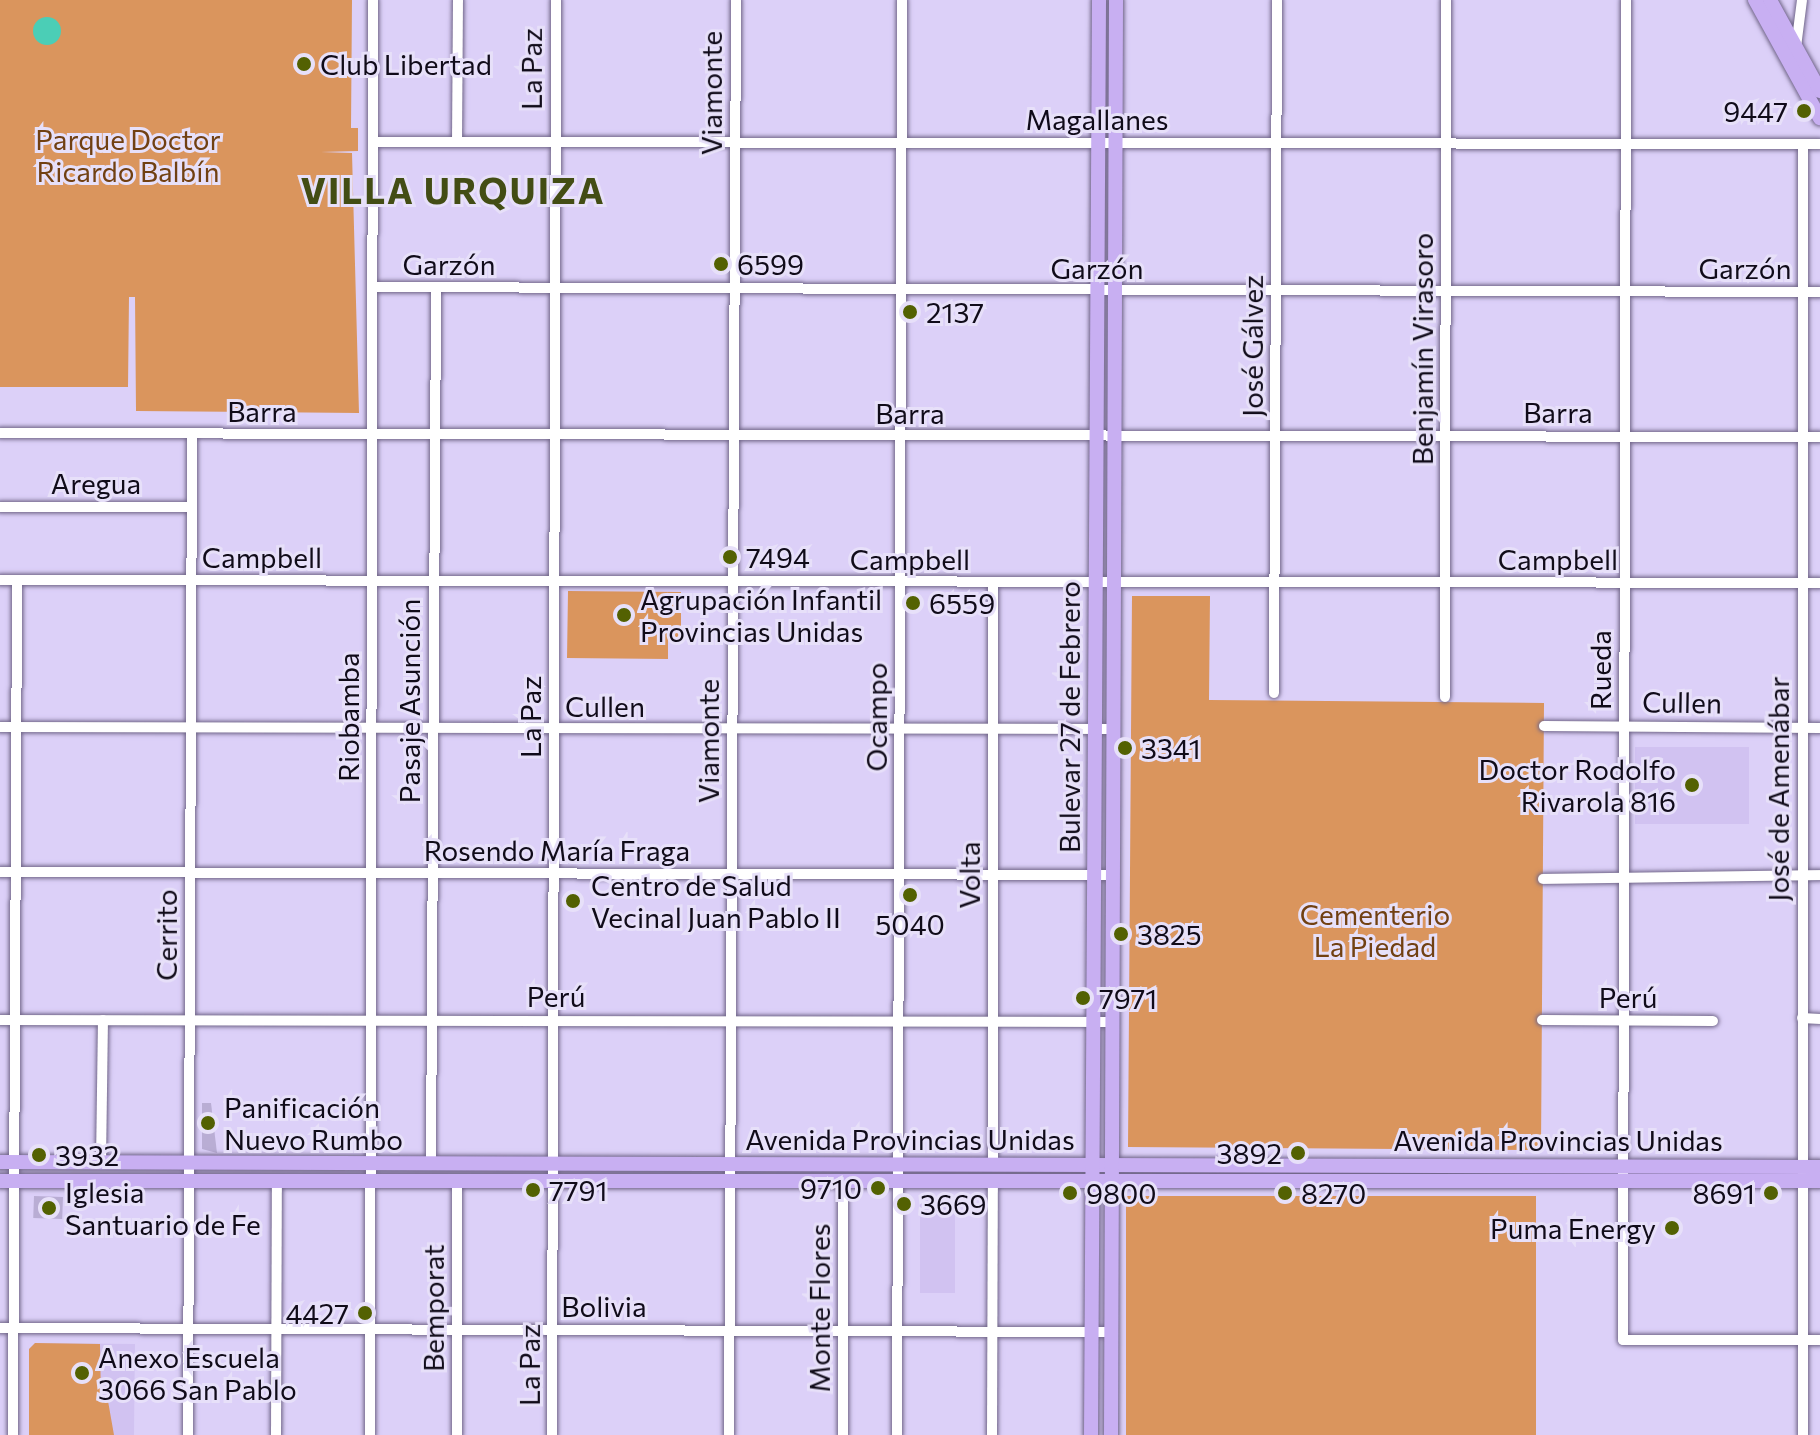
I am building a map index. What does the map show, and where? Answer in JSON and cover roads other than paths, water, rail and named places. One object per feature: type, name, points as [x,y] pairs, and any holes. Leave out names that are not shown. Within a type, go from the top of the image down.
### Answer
[{"type":"main road","name":"Bulevar 27 de Febrero","points":[[1091,1435],[1099,0]]},
{"type":"main road","name":"Bulevar 27 de Febrero","points":[[1111,1435],[1116,0]]},
{"type":"main road","points":[[1755,0],[1820,118]]},
{"type":"main road","points":[[1770,0],[1820,91]]},
{"type":"main road","name":"Avenida Provincias Unidas","points":[[7,1162],[730,1165],[898,1173],[1802,1174],[1820,1181]]},
{"type":"main road","name":"Avenida Provincias Unidas","points":[[1802,1174],[1820,1167]]},
{"type":"main road","name":"Avenida Provincias Unidas","points":[[7,1181],[843,1181],[898,1173]]},
{"type":"street","name":"Riobamba","points":[[370,1435],[373,0]]},
{"type":"street","points":[[457,142],[458,0]]},
{"type":"street","name":"La Paz","points":[[552,1435],[556,0]]},
{"type":"street","name":"Viamonte","points":[[729,1435],[736,0]]},
{"type":"street","name":"Ocampo","points":[[897,1435],[902,0]]},
{"type":"street","name":"José Gálvez","points":[[1274,693],[1277,0]]},
{"type":"street","name":"Benjamín Virasoro","points":[[1445,697],[1446,0]]},
{"type":"street","name":"Rueda","points":[[1626,0],[1623,1340],[1803,1340]]},
{"type":"street","points":[[1796,47],[1802,0]]},
{"type":"street","name":"Magallanes","points":[[373,142],[1820,144]]},
{"type":"street","name":"José de Amenábar","points":[[1803,144],[1803,1435]]},
{"type":"street","name":"Garzón","points":[[373,287],[1097,292],[1820,292]]},
{"type":"street","name":"Pasaje Asunción","points":[[431,1164],[436,287]]},
{"type":"street","name":"Barra","points":[[0,433],[1096,438],[1820,437]]},
{"type":"street","name":"Cerrito","points":[[188,1435],[192,434]]},
{"type":"street","name":"Aregua","points":[[0,507],[191,507]]},
{"type":"street","name":"Campbell","points":[[0,580],[1820,583]]},
{"type":"street","points":[[13,1435],[14,1328],[7,1162],[15,1020],[17,580]]},
{"type":"street","name":"Volta","points":[[992,1435],[993,583]]},
{"type":"street","name":"Cullen","points":[[1544,726],[1820,728]]},
{"type":"street","name":"Cullen","points":[[0,727],[1114,729]]},
{"type":"street","name":"Rosendo María Fraga","points":[[0,872],[1113,875]]},
{"type":"street","points":[[1543,879],[1820,875]]},
{"type":"street","points":[[1802,1018],[1820,1019]]},
{"type":"street","name":"Perú","points":[[0,1020],[1113,1022]]},
{"type":"street","points":[[101,1162],[103,1020]]},
{"type":"street","name":"Perú","points":[[1542,1020],[1713,1021]]},
{"type":"street","points":[[276,1435],[277,1181]]},
{"type":"street","name":"Bemporat","points":[[457,1181],[457,1435]]},
{"type":"street","name":"Monte Flores","points":[[843,1181],[843,1435]]},
{"type":"street","name":"Bolivia","points":[[0,1328],[1112,1332]]},
{"type":"street","points":[[1803,1340],[1820,1340]]},
{"type":"place","name":"Club Libertad","points":[[304,64]]},
{"type":"place","name":"9447","points":[[1804,111]]},
{"type":"place","name":"6599","points":[[721,264]]},
{"type":"place","name":"2137","points":[[910,312]]},
{"type":"place","name":"7494","points":[[730,557]]},
{"type":"place","name":"6559","points":[[913,603]]},
{"type":"place","name":"Agrupación Infantil Provincias Unidas","points":[[624,615]]},
{"type":"place","name":"3341","points":[[1125,748]]},
{"type":"place","name":"Doctor Rodolfo Rivarola 816","points":[[1692,785]]},
{"type":"place","name":"5040","points":[[910,895]]},
{"type":"place","name":"Centro de Salud Vecinal Juan Pablo II","points":[[573,901]]},
{"type":"place","name":"3825","points":[[1121,934]]},
{"type":"place","name":"7971","points":[[1083,998]]},
{"type":"place","name":"Panificación Nuevo Rumbo","points":[[208,1123]]},
{"type":"place","name":"3892","points":[[1298,1153]]},
{"type":"place","name":"3932","points":[[39,1155]]},
{"type":"place","name":"9710","points":[[878,1188]]},
{"type":"place","name":"7791","points":[[533,1190]]},
{"type":"place","name":"9800","points":[[1070,1193]]},
{"type":"place","name":"8270","points":[[1285,1193]]},
{"type":"place","name":"8691","points":[[1771,1193]]},
{"type":"place","name":"3669","points":[[904,1204]]},
{"type":"place","name":"Iglesia Santuario de Fe","points":[[49,1208]]},
{"type":"place","name":"Puma Energy","points":[[1672,1228]]},
{"type":"place","name":"4427","points":[[365,1313]]},
{"type":"place","name":"Anexo Escuela 3066 San Pablo","points":[[82,1373]]},
{"type":"district","name":"VILLA URQUIZA","points":[[453,190]]},
{"type":"park label","name":"Parque Doctor Ricardo Balbín","points":[[128,155]]},
{"type":"park label","name":"Cementerio La Piedad","points":[[1375,930]]}]
